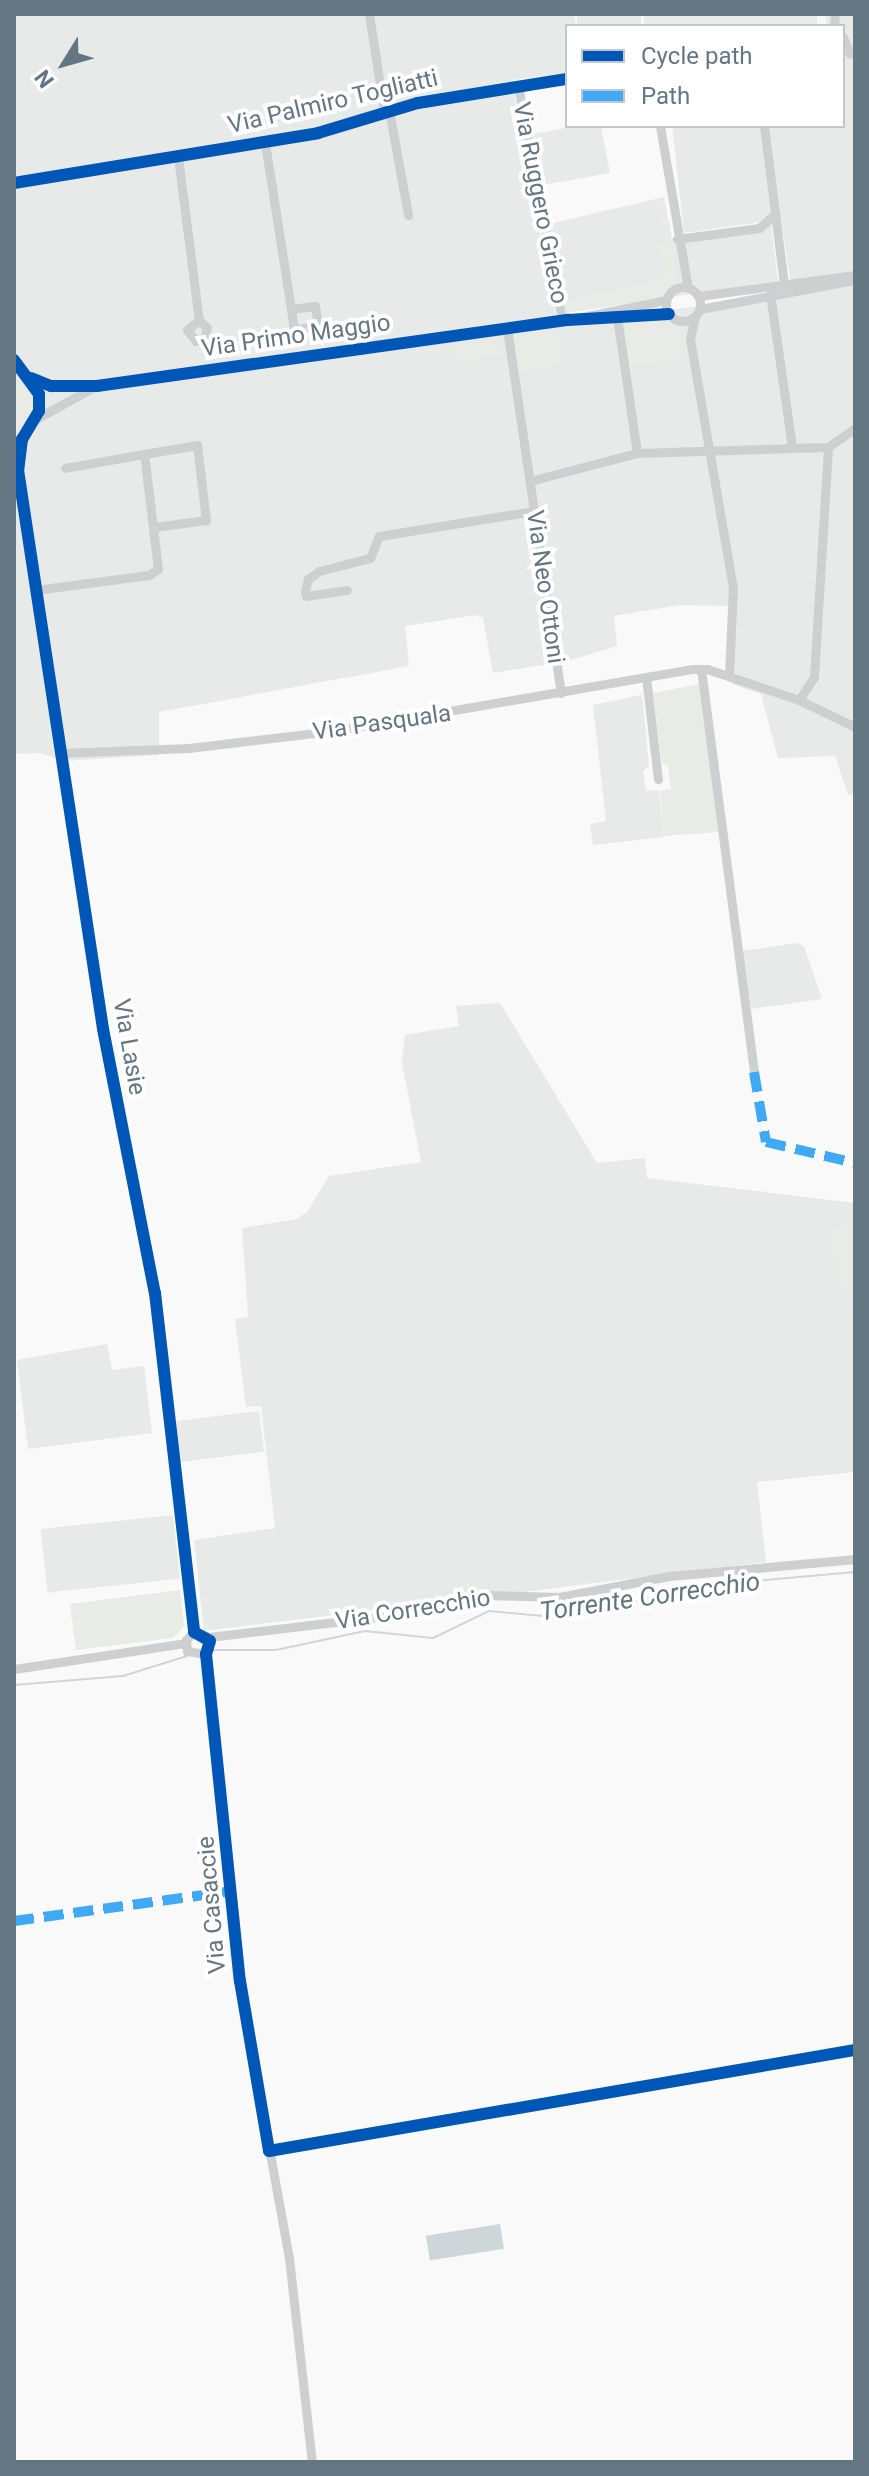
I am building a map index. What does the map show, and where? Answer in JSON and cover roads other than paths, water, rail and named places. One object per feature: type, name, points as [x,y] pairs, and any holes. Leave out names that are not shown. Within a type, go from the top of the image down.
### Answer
[{"type":"street","points":[[369,14],[408,215]]},
{"type":"street","name":"Via Palmiro Togliatti","points":[[14,183],[265,143],[318,133],[387,110],[565,79]]},
{"type":"street","name":"Via Ruggero Grieco","points":[[518,85],[565,320]]},
{"type":"street","points":[[661,128],[681,265],[688,288],[699,296],[855,278]]},
{"type":"street","points":[[764,128],[784,285]]},
{"type":"street","points":[[265,143],[291,309]]},
{"type":"street","points":[[178,157],[199,320]]},
{"type":"street","points":[[677,239],[759,228],[775,214]]},
{"type":"street","points":[[681,265],[675,289],[666,300],[669,314],[680,321],[690,339],[711,447],[733,587],[729,676]]},
{"type":"street","points":[[680,321],[698,313],[770,294],[855,278]]},
{"type":"street","points":[[675,289],[688,288]]},
{"type":"street","points":[[770,294],[792,447]]},
{"type":"street","points":[[690,339],[698,313],[699,296]]},
{"type":"street","name":"Via Primo Maggio","points":[[31,378],[51,386],[97,386],[565,320],[666,300]]},
{"type":"street","name":"Via Primo Maggio","points":[[565,320],[669,314]]},
{"type":"street","points":[[617,317],[637,453]]},
{"type":"street","name":"Via Neo Ottoni","points":[[507,328],[561,693]]},
{"type":"street","points":[[14,360],[18,369],[31,378],[39,394],[36,419],[26,430],[14,436]]},
{"type":"street","name":"Via Primo Maggio","points":[[36,419],[97,386]]},
{"type":"street","points":[[530,481],[637,453],[711,447],[828,447],[855,428]]},
{"type":"street","name":"Via Lasie","points":[[26,430],[16,466],[103,1029],[155,1293],[194,1632]]},
{"type":"street","points":[[65,468],[197,445],[206,520],[154,527]]},
{"type":"street","points":[[799,700],[814,677],[828,447]]},
{"type":"street","points":[[35,590],[155,573],[154,527],[144,454]]},
{"type":"street","points":[[347,590],[306,596],[312,575],[370,558],[379,536],[534,511]]},
{"type":"street","points":[[701,669],[754,1072]]},
{"type":"street","name":"Via Pasquala","points":[[60,753],[189,748],[451,714],[701,669],[799,700],[855,727]]},
{"type":"street","points":[[646,677],[658,779]]},
{"type":"street","name":"Via Correcchio","points":[[194,1632],[209,1637],[385,1616],[486,1595],[559,1597],[669,1576],[855,1559]]},
{"type":"street","points":[[14,1669],[185,1643],[194,1632]]},
{"type":"street","points":[[185,1643],[190,1654],[206,1654],[209,1637]]},
{"type":"street","name":"Via Casaccie","points":[[206,1654],[245,2016],[291,2274],[312,2462]]},
{"type":"waterway","name":"Torrente Correcchio","points":[[213,1650],[276,1650],[365,1631],[433,1638],[489,1611],[543,1616],[613,1608],[687,1587],[855,1572]]},
{"type":"waterway","name":"Torrente Correcchio","points":[[14,1685],[123,1676],[187,1656]]}]
